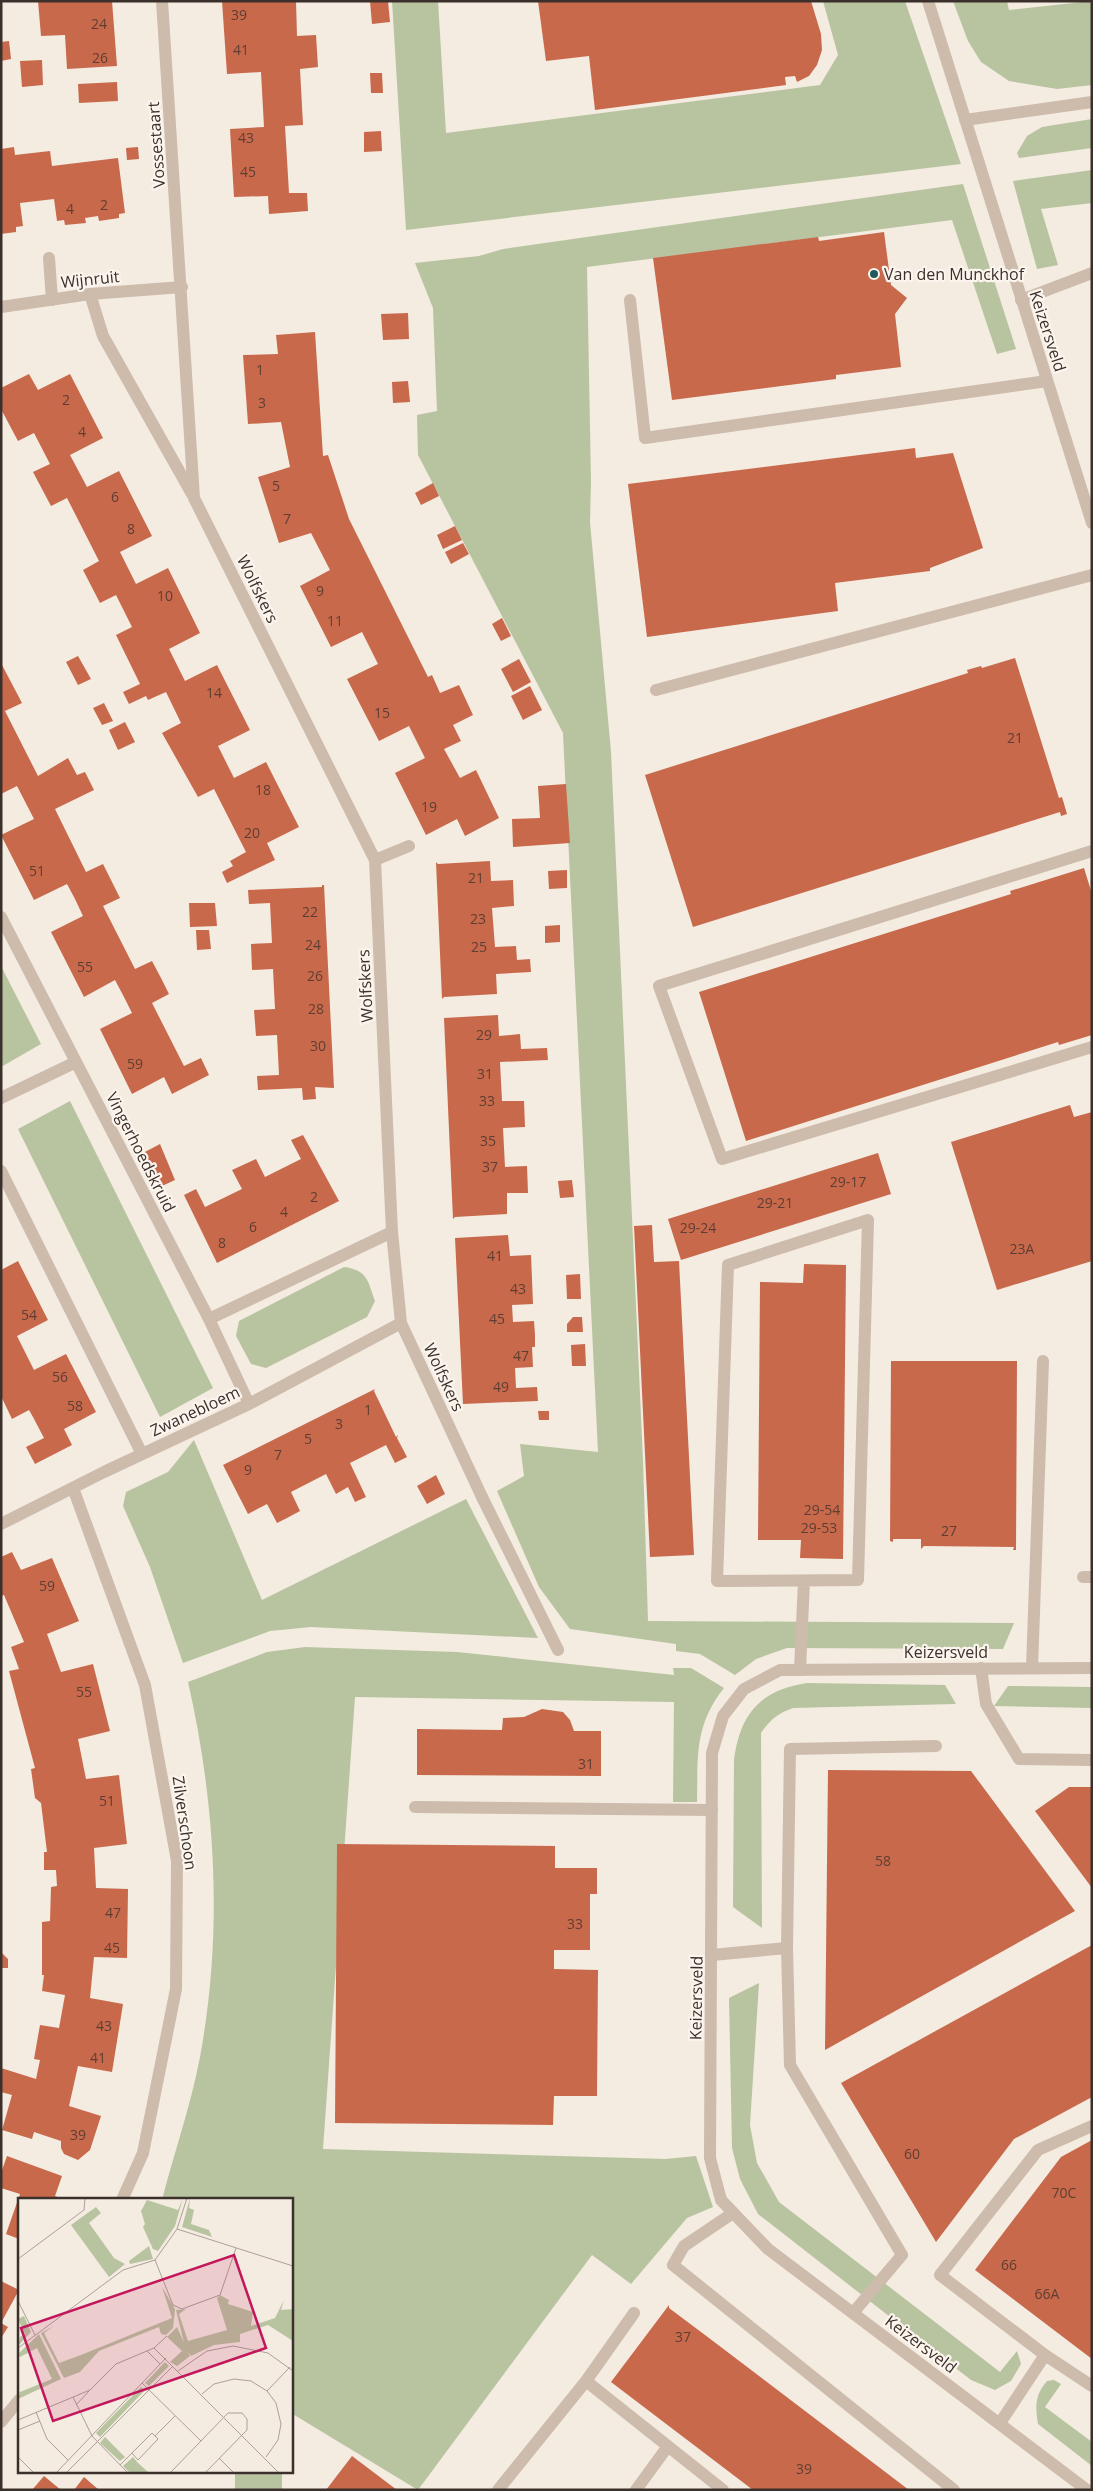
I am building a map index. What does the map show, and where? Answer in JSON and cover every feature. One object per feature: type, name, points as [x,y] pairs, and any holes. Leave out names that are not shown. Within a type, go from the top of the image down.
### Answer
[{"type":"street","name":"Vossestaart","points":[[162,1],[182,287]]},
{"type":"street","name":"Keizersveld","points":[[928,1],[1092,523]]},
{"type":"street","points":[[965,120],[1092,102]]},
{"type":"street","points":[[49,258],[52,300]]},
{"type":"street","points":[[1021,300],[1092,273]]},
{"type":"street","name":"Wijnruit","points":[[1,306],[90,294],[182,287]]},
{"type":"street","name":"Wolfskers","points":[[182,287],[194,498]]},
{"type":"street","name":"Wolfskers","points":[[90,294],[103,336],[194,498],[375,860],[392,1232],[401,1322],[482,1497],[558,1650]]},
{"type":"street","points":[[630,300],[645,438],[1047,381]]},
{"type":"street","points":[[656,690],[1092,575]]},
{"type":"street","points":[[375,860],[408,846]]},
{"type":"street","points":[[1092,851],[659,986],[722,1159],[1092,1046]]},
{"type":"street","name":"Vingerhoedskruid","points":[[1,918],[209,1319],[249,1404]]},
{"type":"street","points":[[1,1098],[76,1062]]},
{"type":"street","points":[[1,1171],[142,1454]]},
{"type":"street","points":[[868,1220],[858,1580],[804,1581],[717,1581],[728,1265],[868,1220]]},
{"type":"street","points":[[209,1319],[392,1232]]},
{"type":"street","name":"Zwanebloem","points":[[1,1524],[142,1454],[249,1404],[401,1322]]},
{"type":"street","points":[[1032,1668],[1043,1361]]},
{"type":"street","name":"Zilverschoon","points":[[73,1488],[145,1685],[177,1861],[176,1989],[143,2153],[123,2198]]},
{"type":"street","points":[[800,1670],[804,1581]]},
{"type":"street","points":[[981,1668],[986,1704],[1019,1759],[1092,1760]]},
{"type":"street","name":"Keizersveld","points":[[1087,2490],[768,2249],[721,2200],[710,2158],[712,1753],[723,1716],[744,1689],[780,1670],[1092,1668]]},
{"type":"street","points":[[853,2313],[902,2255],[790,2066],[787,1948],[790,1749],[936,1746]]},
{"type":"street","points":[[415,1807],[712,1810]]},
{"type":"street","points":[[712,1955],[787,1948]]},
{"type":"street","points":[[1092,2126],[1038,2150],[940,2275],[1045,2355],[1092,2386]]},
{"type":"street","points":[[733,2213],[684,2246],[673,2265],[954,2490]]},
{"type":"street","points":[[498,2490],[586,2381],[634,2314]]},
{"type":"street","points":[[1000,2423],[1045,2355]]},
{"type":"street","points":[[586,2381],[723,2490]]},
{"type":"street","points":[[1,2422],[18,2401]]},
{"type":"street","points":[[636,2490],[668,2446]]},
{"type":"green space","points":[[392,1],[438,1],[446,133],[820,85],[838,55],[823,1],[905,1],[961,164],[406,230]]},
{"type":"green space","points":[[953,1],[1007,1],[1009,10],[1092,1],[1092,85],[1057,89],[1009,81],[981,62],[968,41]]},
{"type":"green space","points":[[1092,119],[1092,148],[1019,158],[1017,153],[1027,136],[1042,127]]},
{"type":"green space","points":[[1092,170],[1092,203],[1041,209],[1058,265],[1037,269],[1013,181]]},
{"type":"green space","points":[[963,184],[1016,349],[997,354],[952,220],[587,267],[590,522],[611,752],[643,1461],[648,1621],[1014,1623],[1003,1649],[787,1648],[756,1659],[735,1675],[700,1654],[676,1651],[676,1644],[570,1629],[539,1587],[497,1491],[524,1476],[520,1444],[598,1452],[563,733],[418,455],[417,415],[437,411],[433,308],[415,263],[479,256],[503,249]]},
{"type":"green space","points":[[1,966],[41,1044],[1,1067]]},
{"type":"green space","points":[[70,1101],[213,1388],[160,1417],[18,1129]]},
{"type":"green space","points":[[344,1267],[358,1271],[366,1278],[375,1301],[367,1317],[266,1368],[251,1364],[236,1336],[239,1321]]},
{"type":"green space","points":[[194,1440],[262,1600],[466,1499],[538,1638],[311,1627],[270,1631],[183,1663],[150,1567],[123,1506],[126,1492],[168,1472]]},
{"type":"green space","points":[[305,1647],[457,1652],[674,1675],[673,1668],[691,1668],[724,1688],[707,1715],[703,1729],[698,1756],[697,1802],[673,1802],[674,1702],[355,1697],[323,2149],[666,2159],[696,2156],[713,2207],[687,2218],[631,2284],[592,2255],[418,2490],[292,2414],[292,2198],[163,2198],[200,2057],[212,1963],[214,1916],[210,1822],[205,1775],[188,1682],[267,1652]]},
{"type":"green space","points":[[807,1683],[945,1685],[956,1704],[793,1708],[783,1712],[768,1724],[761,1733],[762,1928],[733,1907],[734,1760],[741,1730],[747,1717],[755,1707],[765,1698],[777,1692],[791,1686]]},
{"type":"green space","points":[[1008,1686],[1092,1687],[1092,1708],[994,1706]]},
{"type":"green space","points":[[759,1983],[750,2125],[757,2163],[779,2202],[1000,2372],[1017,2351],[1021,2364],[1011,2381],[995,2390],[971,2380],[758,2214],[740,2179],[732,2148],[729,1998]]},
{"type":"green space","points":[[1054,2380],[1061,2384],[1045,2407],[1092,2442],[1092,2466],[1038,2424],[1036,2406],[1038,2396],[1047,2381]]},
{"type":"green space","points":[[235,2474],[282,2474],[282,2490],[235,2490]]},
{"type":"building","points":[[38,1],[112,1],[117,66],[67,69],[65,35],[41,36]]},
{"type":"building","points":[[222,1],[296,1],[297,36],[316,35],[318,67],[300,69],[303,125],[285,126],[289,193],[307,193],[308,211],[269,214],[268,196],[234,197],[230,129],[264,127],[261,72],[227,74]]},
{"type":"building","points":[[370,1],[388,1],[390,22],[372,24]]},
{"type":"building","points":[[538,1],[811,1],[821,34],[822,50],[817,65],[809,76],[797,82],[795,76],[785,77],[786,85],[595,110],[589,56],[546,61]]},
{"type":"building","points":[[9,41],[11,59],[1,61],[1,42]]},
{"type":"building","points":[[42,60],[43,85],[22,87],[20,61]]},
{"type":"building","points":[[370,73],[382,73],[383,93],[371,93]]},
{"type":"building","points":[[117,82],[118,101],[79,103],[78,84]]},
{"type":"building","points":[[381,131],[382,151],[364,152],[364,132]]},
{"type":"building","points":[[14,147],[15,155],[50,151],[52,166],[118,158],[125,213],[119,214],[119,218],[99,221],[98,216],[85,218],[86,223],[65,225],[64,220],[57,221],[54,199],[20,203],[23,226],[16,227],[16,232],[1,234],[1,149]]},
{"type":"building","points":[[138,147],[139,159],[127,160],[126,148]]},
{"type":"building","points":[[884,232],[891,285],[907,298],[895,314],[901,367],[836,375],[836,379],[672,400],[653,258],[818,237],[819,241]]},
{"type":"building","points":[[408,313],[409,339],[383,340],[381,314]]},
{"type":"building","points":[[315,332],[323,456],[328,455],[349,519],[428,677],[432,675],[440,693],[459,685],[473,715],[453,725],[461,741],[444,749],[460,778],[476,770],[499,818],[465,836],[457,819],[426,835],[395,773],[425,758],[409,726],[379,741],[347,679],[378,664],[362,632],[331,647],[300,586],[330,570],[311,533],[279,543],[258,477],[290,467],[281,422],[248,424],[243,355],[278,354],[276,335]]},
{"type":"building","points":[[29,374],[38,390],[70,374],[103,438],[70,455],[87,487],[119,471],[152,536],[120,552],[136,584],[168,568],[200,633],[169,649],[185,681],[217,665],[250,730],[218,746],[234,778],[266,762],[299,827],[267,843],[275,860],[227,883],[222,872],[233,866],[230,861],[246,852],[214,789],[198,797],[162,733],[181,723],[166,692],[148,700],[146,696],[129,704],[123,692],[140,684],[116,635],[132,627],[116,595],[100,603],[83,570],[99,561],[67,498],[51,506],[33,472],[50,464],[34,433],[18,441],[1,409],[1,388]]},
{"type":"building","points":[[408,381],[410,402],[393,403],[392,382]]},
{"type":"building","points":[[915,448],[916,458],[953,453],[983,548],[930,568],[930,571],[835,583],[838,611],[647,637],[628,484]]},
{"type":"building","points":[[433,483],[439,496],[421,505],[415,493]]},
{"type":"building","points":[[455,526],[462,540],[443,549],[437,535]]},
{"type":"building","points":[[463,543],[469,554],[451,564],[445,552]]},
{"type":"building","points":[[502,618],[511,636],[501,641],[492,624]]},
{"type":"building","points":[[78,656],[91,679],[78,685],[66,662]]},
{"type":"building","points":[[1015,658],[1059,798],[1062,797],[1067,814],[1061,816],[1060,812],[693,927],[645,775],[968,673],[967,670],[981,666],[982,668]]},
{"type":"building","points":[[519,659],[531,682],[513,692],[501,669]]},
{"type":"building","points":[[1,663],[22,703],[5,711],[38,776],[68,758],[77,775],[85,772],[94,790],[55,809],[86,872],[103,864],[120,898],[103,906],[135,969],[152,961],[161,978],[169,994],[152,1003],[184,1066],[201,1058],[209,1075],[172,1094],[164,1077],[132,1094],[100,1029],[132,1013],[115,980],[84,997],[51,932],[83,916],[75,899],[67,884],[34,900],[1,835],[34,819],[17,786],[1,794]]},
{"type":"building","points":[[530,686],[542,710],[523,720],[511,696]]},
{"type":"building","points":[[104,703],[113,721],[102,725],[93,708]]},
{"type":"building","points":[[125,722],[135,742],[118,750],[109,730]]},
{"type":"building","points":[[566,784],[570,843],[513,847],[512,819],[540,818],[538,786]]},
{"type":"building","points":[[490,861],[491,881],[513,880],[514,906],[492,908],[495,947],[516,946],[517,960],[530,959],[531,972],[496,974],[497,994],[444,997],[442,999],[436,862],[438,864]]},
{"type":"building","points":[[1084,868],[1092,894],[1092,1035],[1059,1045],[1058,1042],[746,1141],[699,992],[1011,894],[1010,891]]},
{"type":"building","points":[[567,870],[567,888],[549,889],[548,871]]},
{"type":"building","points":[[324,885],[334,1088],[315,1087],[316,1099],[303,1100],[302,1088],[258,1090],[257,1076],[279,1075],[277,1035],[256,1036],[254,1010],[275,1009],[273,969],[252,970],[251,944],[272,943],[270,903],[249,904],[248,890],[322,887]]},
{"type":"building","points":[[189,903],[215,903],[217,926],[190,927]]},
{"type":"building","points":[[560,925],[560,942],[545,943],[545,926]]},
{"type":"building","points":[[196,930],[209,930],[211,949],[197,950]]},
{"type":"building","points":[[498,1015],[499,1036],[520,1034],[521,1049],[547,1048],[548,1060],[500,1062],[502,1101],[524,1101],[525,1127],[503,1128],[505,1167],[527,1166],[528,1193],[507,1193],[507,1214],[455,1217],[453,1219],[444,1018]]},
{"type":"building","points":[[1070,1105],[1074,1117],[1092,1112],[1092,1261],[997,1290],[951,1142]]},
{"type":"building","points":[[303,1135],[339,1201],[217,1263],[184,1195],[196,1189],[205,1207],[242,1189],[232,1170],[256,1159],[265,1177],[301,1159],[291,1140]]},
{"type":"building","points":[[160,1144],[175,1180],[162,1186],[143,1153]]},
{"type":"building","points":[[878,1153],[891,1194],[681,1260],[668,1219]]},
{"type":"building","points":[[572,1180],[574,1197],[560,1198],[558,1181]]},
{"type":"building","points":[[652,1225],[654,1262],[679,1261],[694,1555],[650,1557],[634,1226]]},
{"type":"building","points":[[508,1235],[510,1256],[531,1255],[533,1304],[512,1305],[513,1322],[534,1321],[535,1347],[532,1347],[533,1367],[515,1368],[516,1388],[537,1387],[538,1401],[463,1404],[455,1238]]},
{"type":"building","points":[[18,1261],[48,1320],[17,1336],[34,1370],[66,1354],[96,1412],[64,1429],[72,1445],[35,1464],[26,1447],[44,1438],[29,1410],[12,1419],[1,1396],[1,1270]]},
{"type":"building","points":[[804,1264],[846,1265],[843,1559],[800,1558],[801,1540],[758,1540],[760,1282],[803,1283]]},
{"type":"building","points":[[580,1274],[581,1299],[567,1299],[566,1275]]},
{"type":"building","points":[[573,1317],[582,1317],[583,1332],[567,1332],[567,1324]]},
{"type":"building","points":[[585,1344],[586,1366],[572,1366],[571,1345]]},
{"type":"building","points":[[891,1361],[1017,1361],[1016,1550],[1013,1550],[1014,1547],[924,1546],[921,1549],[921,1539],[893,1539],[893,1542],[890,1541]]},
{"type":"building","points":[[375,1389],[374,1391],[396,1437],[398,1435],[397,1438],[407,1457],[395,1463],[386,1445],[350,1463],[366,1497],[355,1502],[348,1487],[336,1494],[326,1474],[291,1492],[300,1511],[287,1518],[277,1523],[267,1504],[248,1514],[223,1465]]},
{"type":"building","points":[[538,1411],[549,1411],[549,1420],[539,1420]]},
{"type":"building","points":[[436,1475],[445,1494],[427,1504],[417,1486]]},
{"type":"building","points":[[12,1552],[21,1570],[52,1558],[79,1621],[47,1634],[61,1672],[93,1664],[110,1731],[78,1739],[86,1779],[119,1775],[127,1844],[94,1848],[96,1888],[128,1889],[127,1958],[94,1957],[90,1998],[123,2004],[112,2072],[78,2066],[69,2106],[101,2116],[90,2150],[78,2160],[64,2154],[61,2148],[61,2141],[34,2132],[32,2139],[2,2130],[12,2095],[1,2092],[1,2068],[36,2079],[40,2060],[34,2059],[40,2025],[59,2028],[65,1995],[42,1991],[44,1975],[42,1975],[42,1922],[50,1921],[51,1887],[57,1886],[56,1870],[44,1870],[44,1852],[47,1852],[41,1803],[35,1798],[31,1769],[35,1768],[9,1671],[19,1669],[11,1647],[24,1642],[4,1595],[1,1596],[1,1557]]},
{"type":"building","points":[[542,1709],[563,1712],[570,1720],[574,1731],[601,1731],[601,1776],[417,1775],[417,1729],[502,1730],[503,1718],[524,1717]]},
{"type":"building","points":[[828,1770],[971,1771],[1075,1911],[825,2050]]},
{"type":"building","points":[[1069,1787],[1092,1787],[1092,1888],[1035,1811]]},
{"type":"building","points":[[337,1844],[555,1846],[555,1868],[597,1868],[597,1894],[590,1894],[590,1950],[554,1950],[554,1969],[598,1970],[597,2096],[554,2096],[553,2125],[335,2123]]},
{"type":"building","points":[[1092,1945],[1092,2097],[1014,2139],[936,2242],[841,2083]]},
{"type":"building","points":[[1,1952],[8,1959],[8,1968],[1,1968]]},
{"type":"building","points":[[1092,2140],[1092,2359],[975,2270],[1061,2157]]},
{"type":"building","points":[[7,2156],[62,2176],[55,2196],[60,2198],[19,2198],[20,2194],[1,2188],[1,2173]]},
{"type":"building","points":[[18,2200],[18,2239],[6,2234]]},
{"type":"building","points":[[1,2281],[18,2290],[18,2292],[1,2323]]},
{"type":"building","points":[[669,2305],[669,2308],[909,2490],[753,2490],[611,2382]]},
{"type":"building","points":[[1,2323],[8,2327],[1,2338]]},
{"type":"building","points":[[352,2456],[397,2490],[326,2490]]},
{"type":"building","points":[[44,2476],[61,2490],[32,2490]]},
{"type":"building","points":[[84,2477],[99,2490],[74,2490]]},
{"type":"place","name":"Van den Munckhof","points":[[874,274]]}]
